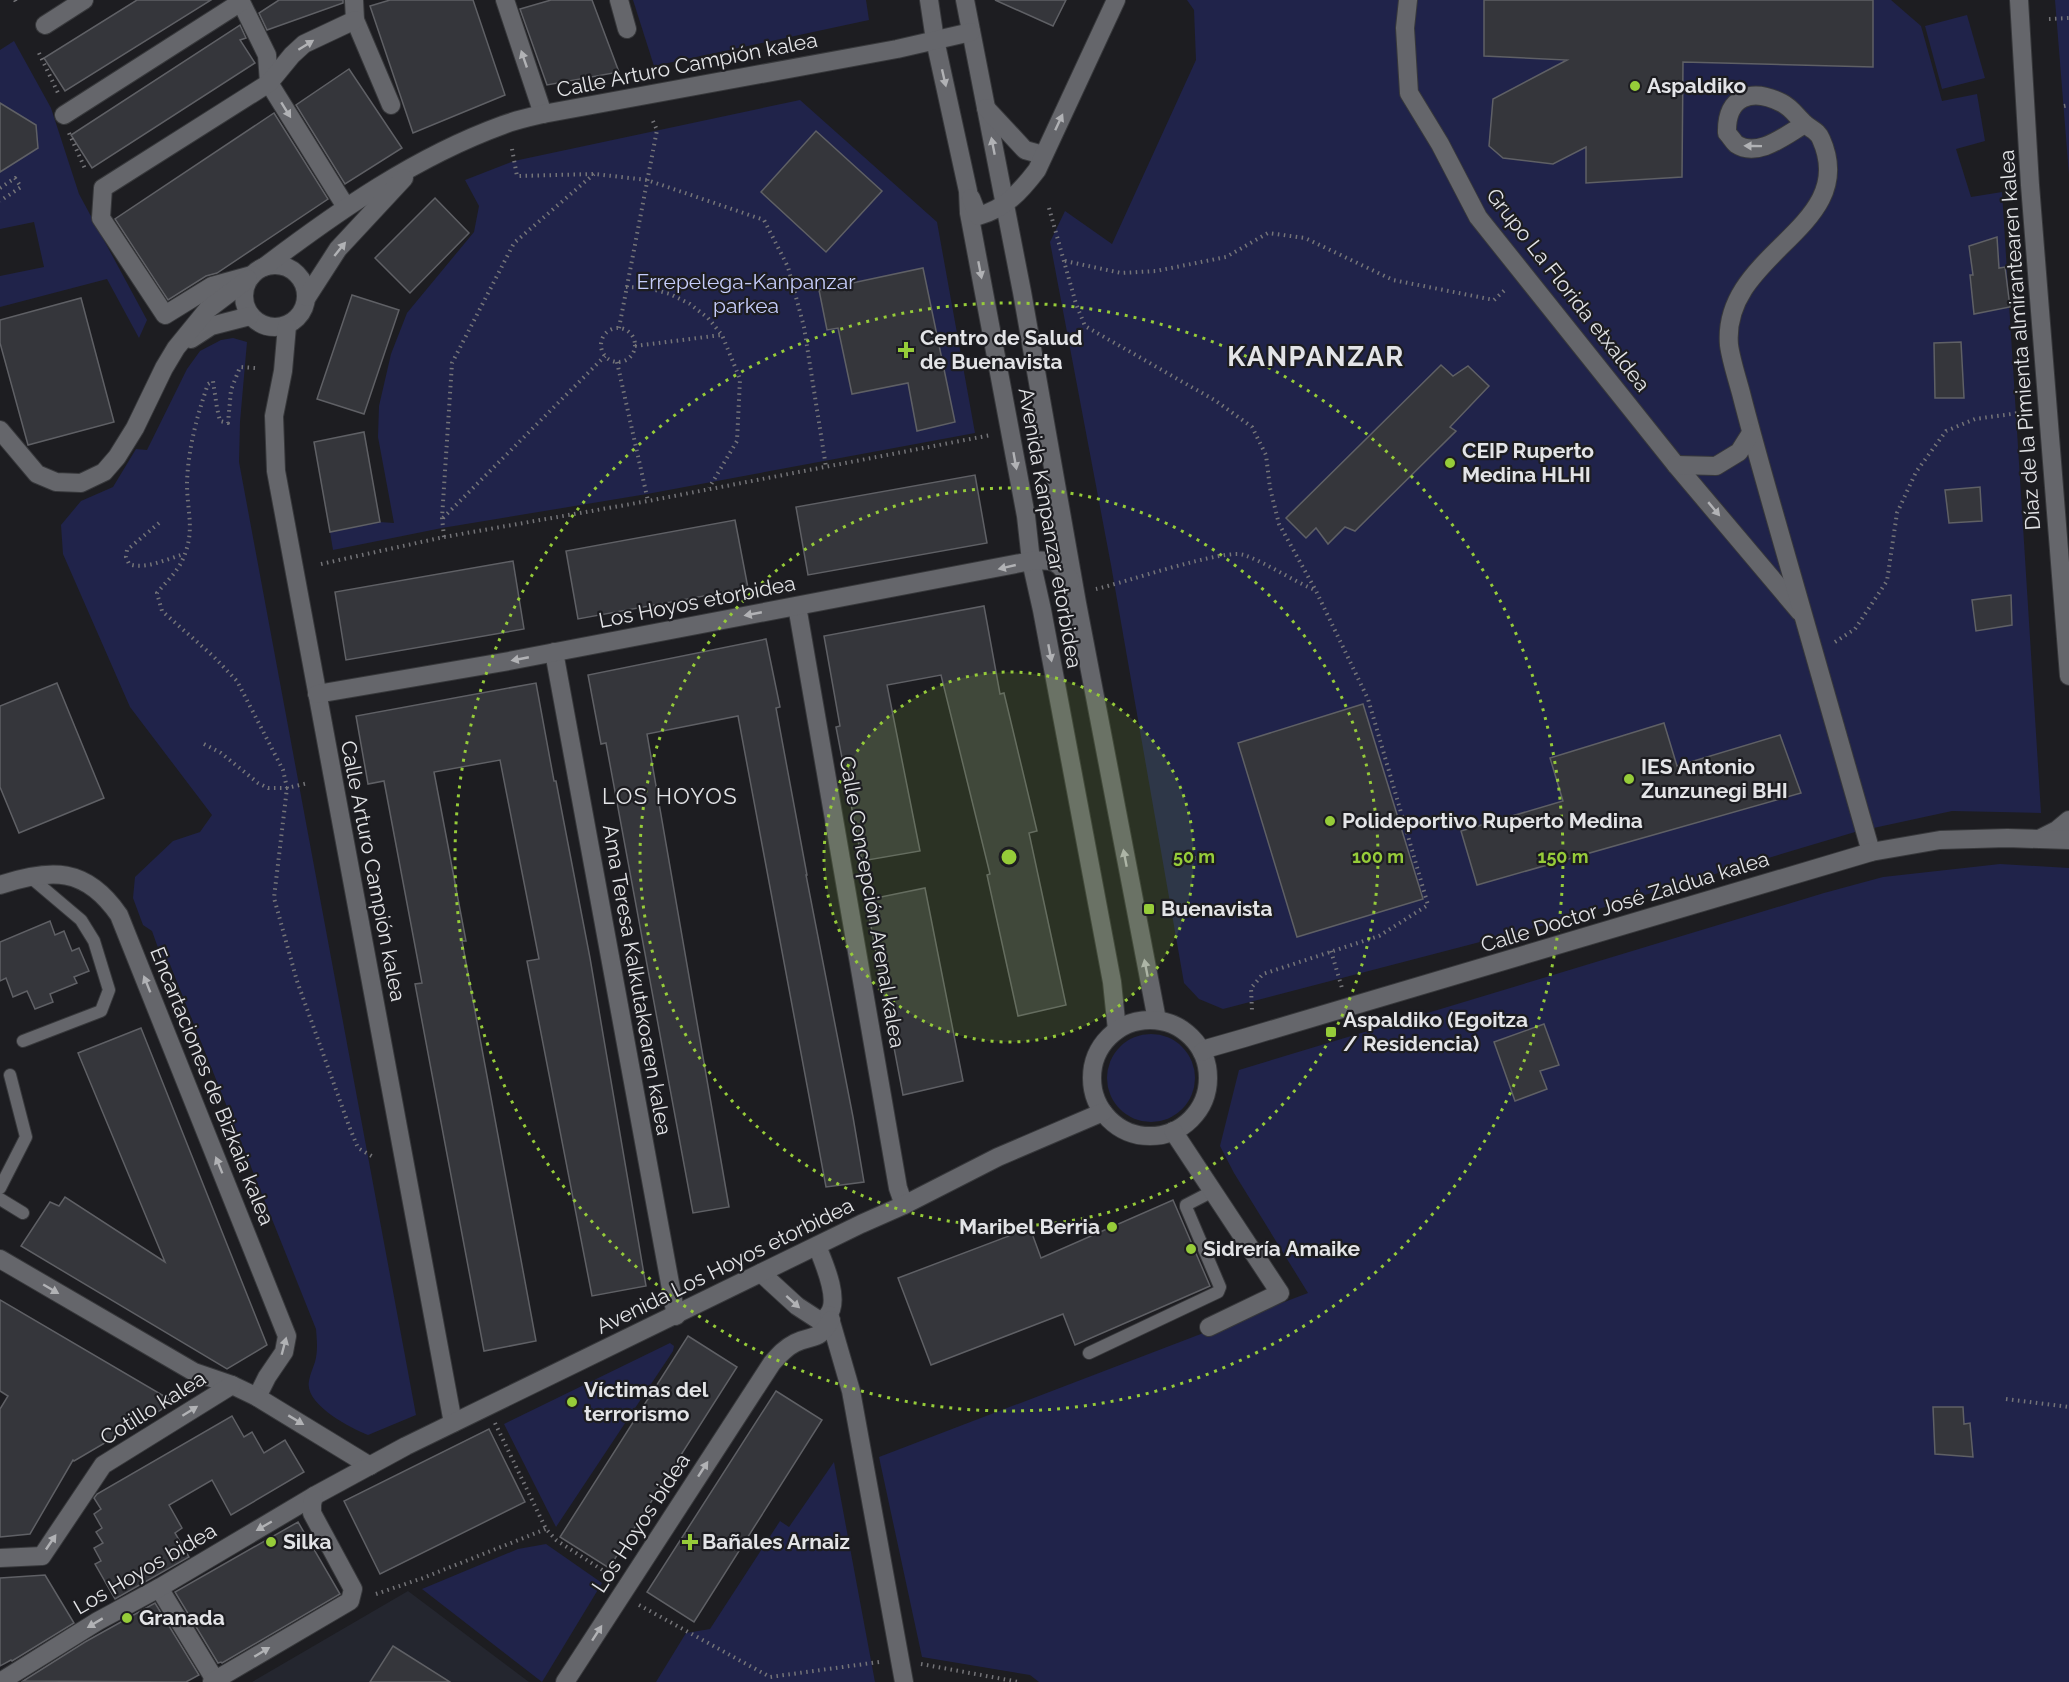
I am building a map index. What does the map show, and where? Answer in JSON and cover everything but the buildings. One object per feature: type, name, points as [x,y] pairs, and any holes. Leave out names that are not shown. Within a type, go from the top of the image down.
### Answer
[{"type":"street","points":[[45,26],[84,0]]},
{"type":"street","points":[[354,0],[355,20],[391,105]]},
{"type":"street","points":[[505,0],[543,114]]},
{"type":"street","points":[[619,0],[627,29]]},
{"type":"street","name":"Avenida Kanpanzar etorbidea","points":[[930,0],[935,40],[968,191],[973,232],[1026,516],[1031,561],[1112,982],[1117,1030]]},
{"type":"street","name":"Avenida Kanpanzar etorbidea","points":[[965,0],[1073,585],[1157,1020]]},
{"type":"street","points":[[968,191],[978,216],[989,213],[1019,194],[1037,170],[1116,0]]},
{"type":"street","name":"Grupo La Florida etxaldea","points":[[1408,0],[1405,28],[1409,93],[1440,144],[1478,217],[1676,465],[1804,616]]},
{"type":"street","name":"Díaz de la Pimienta almirantearen kalea","points":[[2019,0],[2030,185],[2069,676]]},
{"type":"street","points":[[66,123],[241,1],[267,55],[269,82],[346,207]]},
{"type":"street","points":[[255,273],[244,296],[244,303],[250,316],[261,324],[274,328],[287,326],[295,321],[301,314],[307,297],[306,287],[293,270],[274,265],[212,286],[165,315],[101,218],[103,188],[269,82],[304,44],[355,20]]},
{"type":"street","name":"Calle Arturo Campión kalea","points":[[0,430],[37,474],[56,482],[81,483],[104,472],[117,458],[135,428],[176,348],[207,310],[346,207],[418,164],[505,124],[543,114],[971,32]]},
{"type":"street","points":[[985,106],[1025,150],[1043,155]]},
{"type":"street","name":"Grupo La Florida etxaldea","points":[[1805,124],[1818,133],[1822,141],[1830,169],[1827,189],[1816,209],[1755,273],[1739,295],[1731,319],[1729,345],[1751,433],[1871,852]]},
{"type":"street","name":"Calle Arturo Campión kalea","points":[[307,297],[338,249],[418,164]]},
{"type":"street","name":"Calle Arturo Campión kalea","points":[[176,348],[211,326],[250,316]]},
{"type":"street","name":"Calle Arturo Campión kalea","points":[[287,326],[283,371],[274,416],[276,471],[453,1423]]},
{"type":"street","points":[[1676,465],[1716,466],[1740,452],[1751,433]]},
{"type":"street","name":"Los Hoyos etorbidea","points":[[317,694],[554,652],[1031,561],[1049,559],[1063,567],[1073,585]]},
{"type":"street","name":"Calle Concepción Arenal kalea","points":[[797,606],[898,1188],[904,1205]]},
{"type":"street","name":"Ama Teresa Kalkutakoaren kalea","points":[[554,652],[676,1316]]},
{"type":"street","points":[[2040,839],[2058,830],[2069,820]]},
{"type":"street","name":"Calle Doctor José Zaldua kalea","points":[[1202,1052],[1235,1040],[1871,852],[1940,840],[2007,838],[2069,840]]},
{"type":"street","name":"Encartaciones de Bizkaia kalea","points":[[0,885],[29,876],[68,875],[79,878],[103,893],[119,915],[286,1336],[284,1352],[257,1397]]},
{"type":"street","points":[[1157,1020],[1175,1026],[1191,1037],[1202,1052],[1208,1070],[1207,1089],[1200,1106],[1189,1121],[1173,1131],[1158,1136],[1135,1134],[1113,1123],[1103,1112],[1094,1095],[1092,1077],[1095,1059],[1104,1043],[1117,1030],[1136,1022],[1157,1020]]},
{"type":"street","name":"Avenida Los Hoyos etorbidea","points":[[370,1466],[453,1423],[904,1205],[998,1157],[1103,1112]]},
{"type":"street","points":[[1173,1131],[1280,1293],[1209,1327]]},
{"type":"street","points":[[817,1246],[829,1277],[832,1304],[830,1317],[851,1391],[904,1682]]},
{"type":"street","name":"Cotillo kalea","points":[[0,1259],[195,1372],[257,1397],[370,1466]]},
{"type":"street","points":[[761,1273],[810,1316],[820,1321],[830,1317]]},
{"type":"street","name":"Los Hoyos bidea","points":[[565,1682],[772,1363],[783,1350],[796,1342],[817,1337],[824,1331],[830,1317]]},
{"type":"street","name":"Cotillo kalea","points":[[0,1558],[42,1556],[103,1466],[232,1385]]},
{"type":"street","name":"Los Hoyos bidea","points":[[4,1681],[98,1621],[308,1505],[370,1466]]},
{"type":"street","points":[[159,1588],[213,1681],[350,1601],[353,1589],[308,1505]]},
{"type":"lane","points":[[23,1041],[101,1011],[109,990],[94,941],[81,920],[29,876]]},
{"type":"lane","points":[[0,1188],[26,1137],[10,1075]]},
{"type":"lane","points":[[1089,1353],[1218,1292],[1220,1287],[1186,1207],[1213,1191]]},
{"type":"lane","points":[[0,1199],[23,1213]]},
{"type":"path","points":[[2049,19],[2069,18]]},
{"type":"path","points":[[39,53],[60,96]]},
{"type":"path","points":[[619,328],[657,130],[653,121]]},
{"type":"path","points":[[66,123],[86,171]]},
{"type":"path","points":[[512,149],[517,176],[595,174],[647,180],[764,220],[788,267],[804,327],[826,467]]},
{"type":"path","points":[[444,537],[442,518],[452,363],[514,243],[595,174]]},
{"type":"path","points":[[0,188],[15,178],[21,187],[0,201]]},
{"type":"path","points":[[1049,208],[1076,304],[1085,326],[1216,401],[1252,427],[1266,455],[1270,488],[1279,524],[1316,591],[1368,699],[1428,905],[1379,936],[1263,974],[1251,988],[1252,1011]]},
{"type":"path","points":[[1065,261],[1121,273],[1156,271],[1227,257],[1268,233],[1305,238],[1393,280],[1494,300],[1508,288]]},
{"type":"path","points":[[626,287],[659,291],[690,304],[708,318],[722,335],[740,379],[737,441],[709,489]]},
{"type":"path","points":[[619,328],[631,333],[635,346],[629,357],[617,362],[605,356],[601,344],[607,332],[619,328]]},
{"type":"path","points":[[635,346],[722,335]]},
{"type":"path","points":[[442,518],[605,356]]},
{"type":"path","points":[[617,362],[648,501]]},
{"type":"path","points":[[255,368],[240,367],[231,390],[228,423],[220,421],[213,381],[208,384],[194,428],[188,483],[191,534],[182,562],[157,593],[162,611],[213,656],[237,681],[283,770],[287,788],[276,873],[274,898],[276,908],[297,981],[349,1126],[358,1148],[375,1158]]},
{"type":"path","points":[[1835,642],[1855,628],[1887,581],[1897,513],[1916,472],[1946,431],[1975,419],[2026,412]]},
{"type":"path","points":[[321,564],[444,537],[648,501],[991,435]]},
{"type":"path","points":[[159,523],[127,550],[126,557],[129,564],[144,565],[184,554]]},
{"type":"path","points":[[1095,589],[1121,584],[1219,555],[1242,554],[1316,591]]},
{"type":"path","points":[[204,744],[221,753],[258,783],[268,788],[287,788],[308,783]]},
{"type":"path","points":[[1331,951],[1342,988]]},
{"type":"path","points":[[2006,1399],[2069,1407]]},
{"type":"path","points":[[495,1423],[546,1529],[556,1540],[610,1576]]},
{"type":"path","points":[[376,1594],[423,1578],[546,1529]]},
{"type":"path","points":[[635,1602],[770,1677],[879,1662]]},
{"type":"path","points":[[900,1661],[1019,1682]]},
{"type":"shaded area","points":[[408,1591],[529,1682],[252,1682]]},
{"type":"green space","points":[[633,0],[866,0],[869,20],[654,66]]},
{"type":"green space","points":[[1187,0],[1891,0],[1921,26],[1942,101],[1977,94],[1985,141],[1956,149],[1971,197],[2002,192],[2041,813],[1952,811],[1855,832],[1545,925],[1223,1009],[1199,999],[1184,983],[1111,565],[1050,242],[1065,211],[1112,244],[1196,60],[1194,10]]},
{"type":"green space","points":[[2055,0],[2069,0],[2069,175]]},
{"type":"green space","points":[[1967,15],[1985,78],[1942,89],[1925,26]]},
{"type":"green space","points":[[14,41],[51,108],[79,194],[147,320],[139,338],[107,279],[0,307],[0,276],[44,267],[34,222],[0,229],[0,50]]},
{"type":"green space","name":"Errepelega-Kanpanzar parkea","points":[[800,100],[937,222],[975,433],[647,494],[442,528],[333,550],[330,532],[380,522],[394,523],[378,437],[379,406],[391,354],[407,313],[474,232],[479,206],[465,180],[514,161]]},
{"type":"green space","points":[[233,338],[247,342],[239,462],[416,1415],[368,1435],[330,1414],[309,1390],[309,1378],[317,1354],[316,1329],[169,962],[162,959],[152,931],[143,925],[133,898],[135,877],[173,841],[200,832],[212,815],[130,707],[63,554],[61,525],[81,501],[113,487],[136,449],[147,450],[187,369],[200,351],[221,340]]},
{"type":"green space","points":[[2000,864],[2069,868],[2069,1682],[1039,1682],[1030,1675],[922,1657],[879,1457],[1308,1293],[1234,1173],[1220,1146],[1239,1070],[1883,877]]},
{"type":"green space","points":[[1151,1034],[1176,1041],[1188,1053],[1195,1078],[1188,1103],[1176,1115],[1151,1122],[1126,1115],[1114,1103],[1107,1078],[1114,1053],[1126,1041]]},
{"type":"green space","points":[[670,1343],[674,1346],[673,1351],[556,1527],[504,1424]]},
{"type":"green space","points":[[834,1462],[875,1682],[656,1682],[686,1633],[710,1629],[780,1521],[789,1527]]},
{"type":"green space","points":[[546,1544],[602,1583],[542,1682],[422,1589],[518,1549]]},
{"type":"place","name":"Aspaldiko","points":[[1635,86]]},
{"type":"place","name":"Centro de Salud de Buenavista","points":[[906,350]]},
{"type":"place","name":"CEIP Ruperto Medina HLHI","points":[[1450,463]]},
{"type":"place","name":"IES Antonio Zunzunegi BHI","points":[[1629,779]]},
{"type":"place","name":"Polideportivo Ruperto Medina","points":[[1330,821]]},
{"type":"place","name":"Buenavista","points":[[1149,909]]},
{"type":"place","name":"Aspaldiko (Egoitza / Residencia)","points":[[1331,1032]]},
{"type":"place","name":"Maribel Berria","points":[[1112,1227]]},
{"type":"place","name":"Sidrería Amaike","points":[[1191,1249]]},
{"type":"place","name":"Víctimas del terrorismo","points":[[572,1402]]},
{"type":"place","name":"Silka","points":[[271,1542]]},
{"type":"place","name":"Bañales Arnaiz","points":[[690,1542]]},
{"type":"place","name":"Granada","points":[[127,1618]]},
{"type":"district","name":"KANPANZAR","points":[[1316,357]]},
{"type":"district","name":"LOS HOYOS","points":[[670,796]]}]
